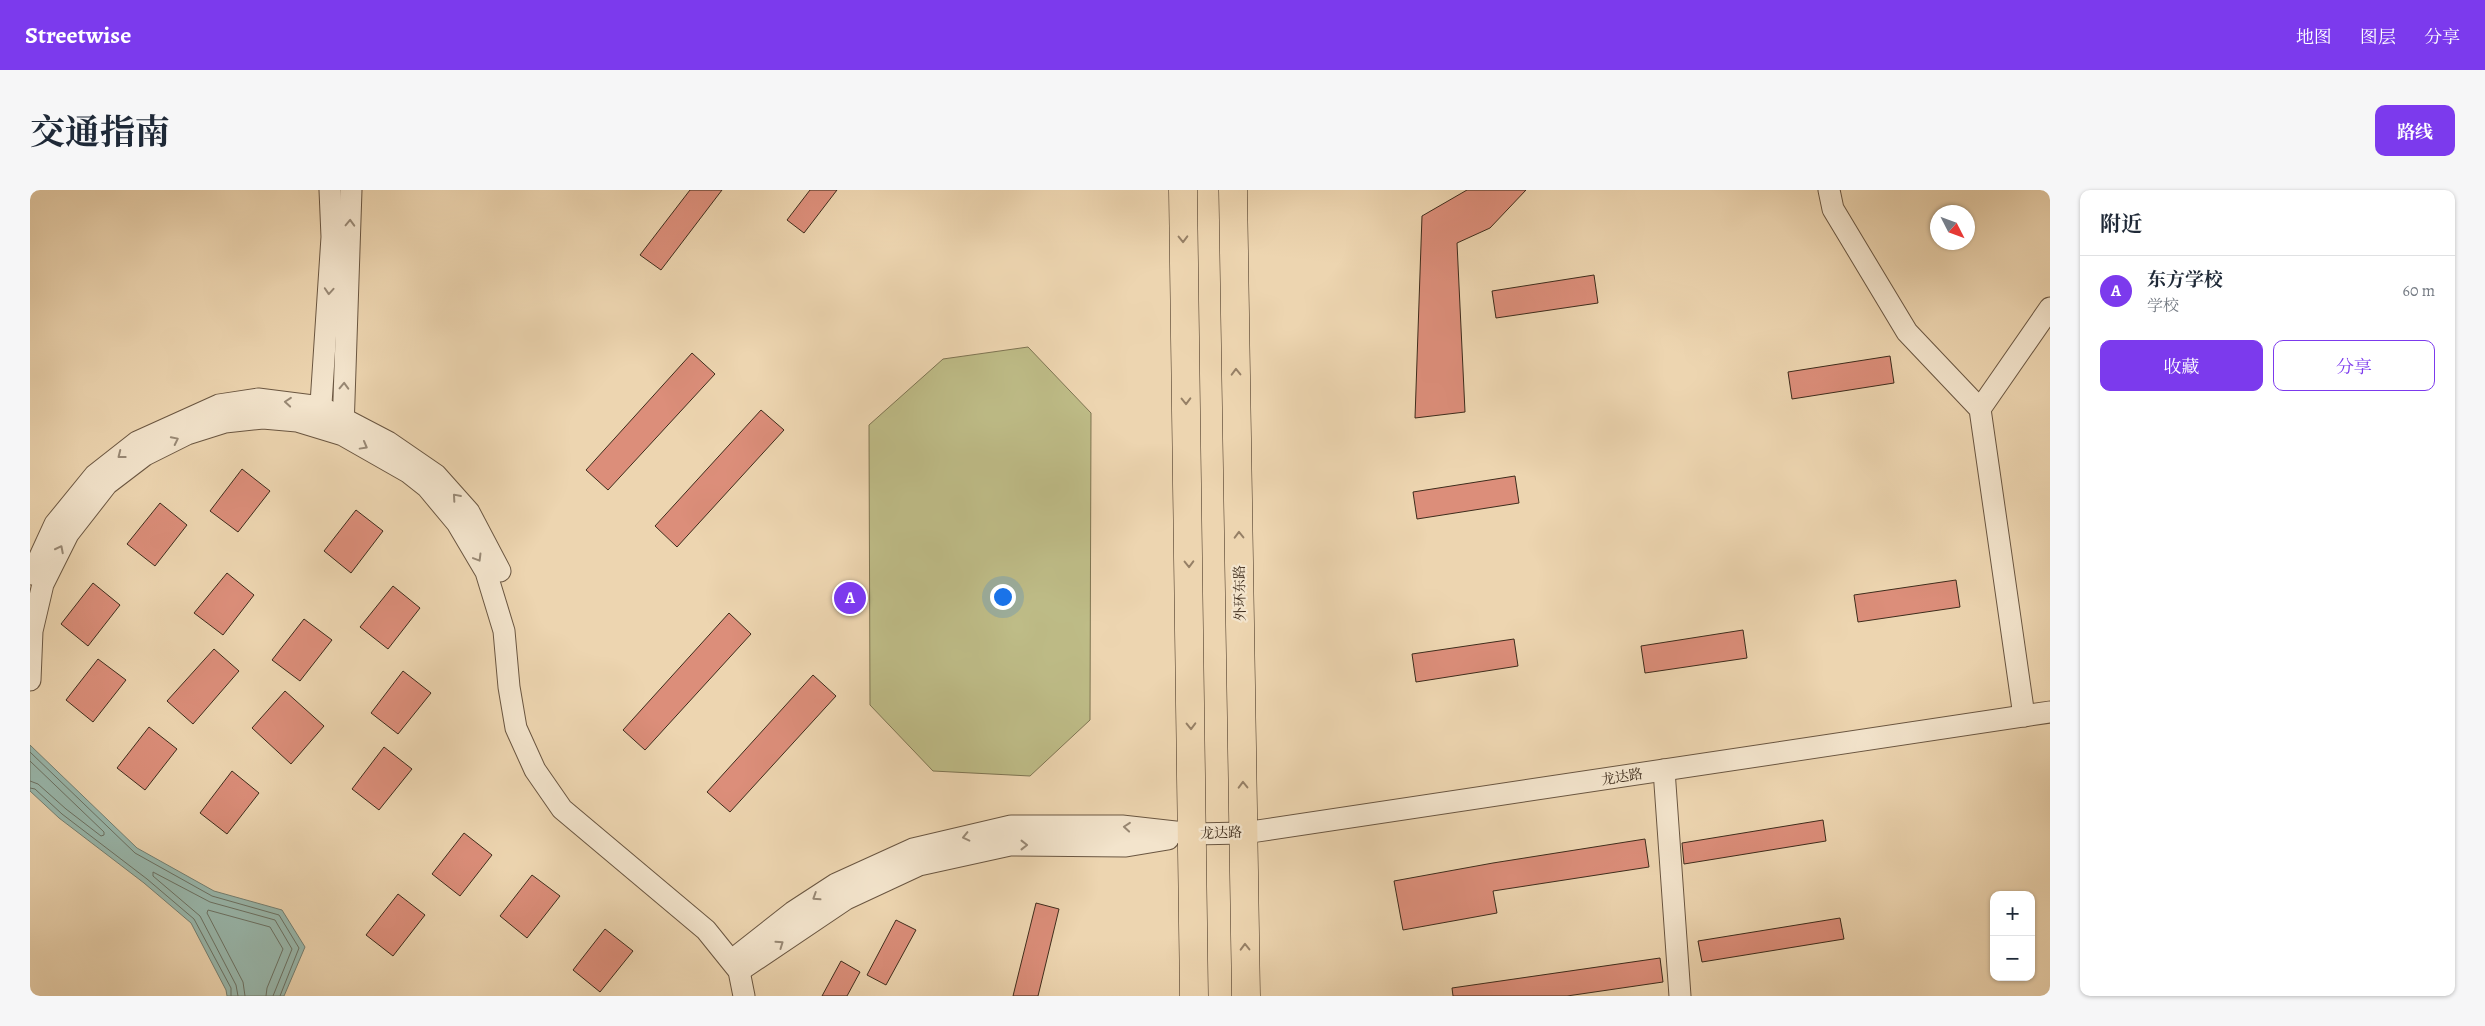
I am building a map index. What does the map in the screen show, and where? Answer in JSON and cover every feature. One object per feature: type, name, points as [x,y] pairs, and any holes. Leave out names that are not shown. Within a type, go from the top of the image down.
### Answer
[{"type":"highway","points":[[1183,190],[1194,996]]},
{"type":"highway","name":"外环东路","points":[[1233,190],[1246,996]]},
{"type":"street","points":[[320,417],[332,237],[330,190]]},
{"type":"street","points":[[343,426],[350,190]]},
{"type":"street","points":[[1829,190],[1833,209],[1907,332],[1980,409],[2024,716]]},
{"type":"street","points":[[1980,409],[2050,308]]},
{"type":"street","points":[[30,579],[55,524],[94,475],[137,442],[218,405],[258,399],[320,417],[343,426],[427,486],[457,523],[486,572],[504,631],[509,687],[516,728],[535,770],[562,809],[741,961],[744,996]]},
{"type":"street","points":[[30,680],[32,630],[43,584],[68,534],[107,484],[145,455],[187,434],[224,422],[263,418],[297,421],[320,417]]},
{"type":"street","name":"龙达路","points":[[741,961],[793,912],[836,884],[914,849],[1010,826],[1122,826],[1193,834],[1244,833],[2050,712]]},
{"type":"street","points":[[1664,770],[1680,996]]},
{"type":"shaded area","points":[[1028,347],[1091,413],[1090,720],[1030,776],[933,771],[870,705],[869,425],[943,359]]},
{"type":"water","points":[[30,745],[137,848],[214,891],[282,910],[305,947],[284,996],[227,996],[226,990],[191,923],[144,883],[59,818],[30,791]]},
{"type":"building","points":[[690,190],[722,190],[661,270],[640,255]]},
{"type":"building","points":[[810,190],[837,190],[804,233],[787,220]]},
{"type":"building","points":[[1467,190],[1526,190],[1490,228],[1457,243],[1465,412],[1415,418],[1422,216]]},
{"type":"building","points":[[1594,275],[1598,303],[1496,318],[1492,291]]},
{"type":"building","points":[[692,353],[715,374],[608,490],[586,470]]},
{"type":"building","points":[[1890,356],[1894,383],[1792,399],[1788,372]]},
{"type":"building","points":[[761,410],[784,430],[677,547],[655,526]]},
{"type":"building","points":[[242,469],[270,491],[238,532],[210,511]]},
{"type":"building","points":[[1515,476],[1519,503],[1417,519],[1413,492]]},
{"type":"building","points":[[160,503],[187,525],[155,566],[127,544]]},
{"type":"building","points":[[356,510],[383,531],[351,573],[324,551]]},
{"type":"building","points":[[227,573],[254,595],[223,635],[194,613]]},
{"type":"building","points":[[1956,580],[1960,607],[1858,622],[1854,595]]},
{"type":"building","points":[[93,583],[120,605],[88,646],[61,624]]},
{"type":"building","points":[[393,586],[420,608],[388,649],[360,627]]},
{"type":"building","points":[[729,613],[751,634],[645,750],[623,730]]},
{"type":"building","points":[[304,619],[332,640],[300,681],[272,660]]},
{"type":"building","points":[[1743,630],[1747,658],[1645,673],[1641,646]]},
{"type":"building","points":[[1514,639],[1518,666],[1416,682],[1412,654]]},
{"type":"building","points":[[214,649],[239,671],[193,724],[167,701]]},
{"type":"building","points":[[98,659],[126,680],[93,722],[66,700]]},
{"type":"building","points":[[403,671],[431,693],[398,734],[371,713]]},
{"type":"building","points":[[813,675],[836,696],[730,812],[707,792]]},
{"type":"building","points":[[285,691],[324,726],[291,764],[252,728]]},
{"type":"building","points":[[149,727],[177,749],[145,790],[117,768]]},
{"type":"building","points":[[384,747],[412,769],[379,810],[352,789]]},
{"type":"building","points":[[232,771],[259,793],[227,834],[200,813]]},
{"type":"building","points":[[1823,820],[1826,841],[1684,864],[1682,843]]},
{"type":"building","points":[[464,833],[492,855],[460,896],[432,874]]},
{"type":"building","points":[[1645,839],[1649,867],[1493,891],[1497,913],[1403,930],[1394,881]]},
{"type":"building","points":[[532,875],[560,896],[527,938],[500,916]]},
{"type":"building","points":[[398,894],[425,915],[393,956],[366,935]]},
{"type":"building","points":[[1036,903],[1059,909],[1038,996],[1013,996]]},
{"type":"building","points":[[1840,918],[1844,939],[1702,962],[1698,941]]},
{"type":"building","points":[[896,920],[916,930],[886,985],[867,975]]},
{"type":"building","points":[[605,929],[633,951],[600,992],[573,970]]},
{"type":"building","points":[[1660,958],[1663,982],[1567,996],[1453,996],[1452,988]]},
{"type":"building","points":[[841,961],[860,972],[847,996],[822,996]]},
{"type":"place","name":"东方学校","points":[[850,598]]}]
